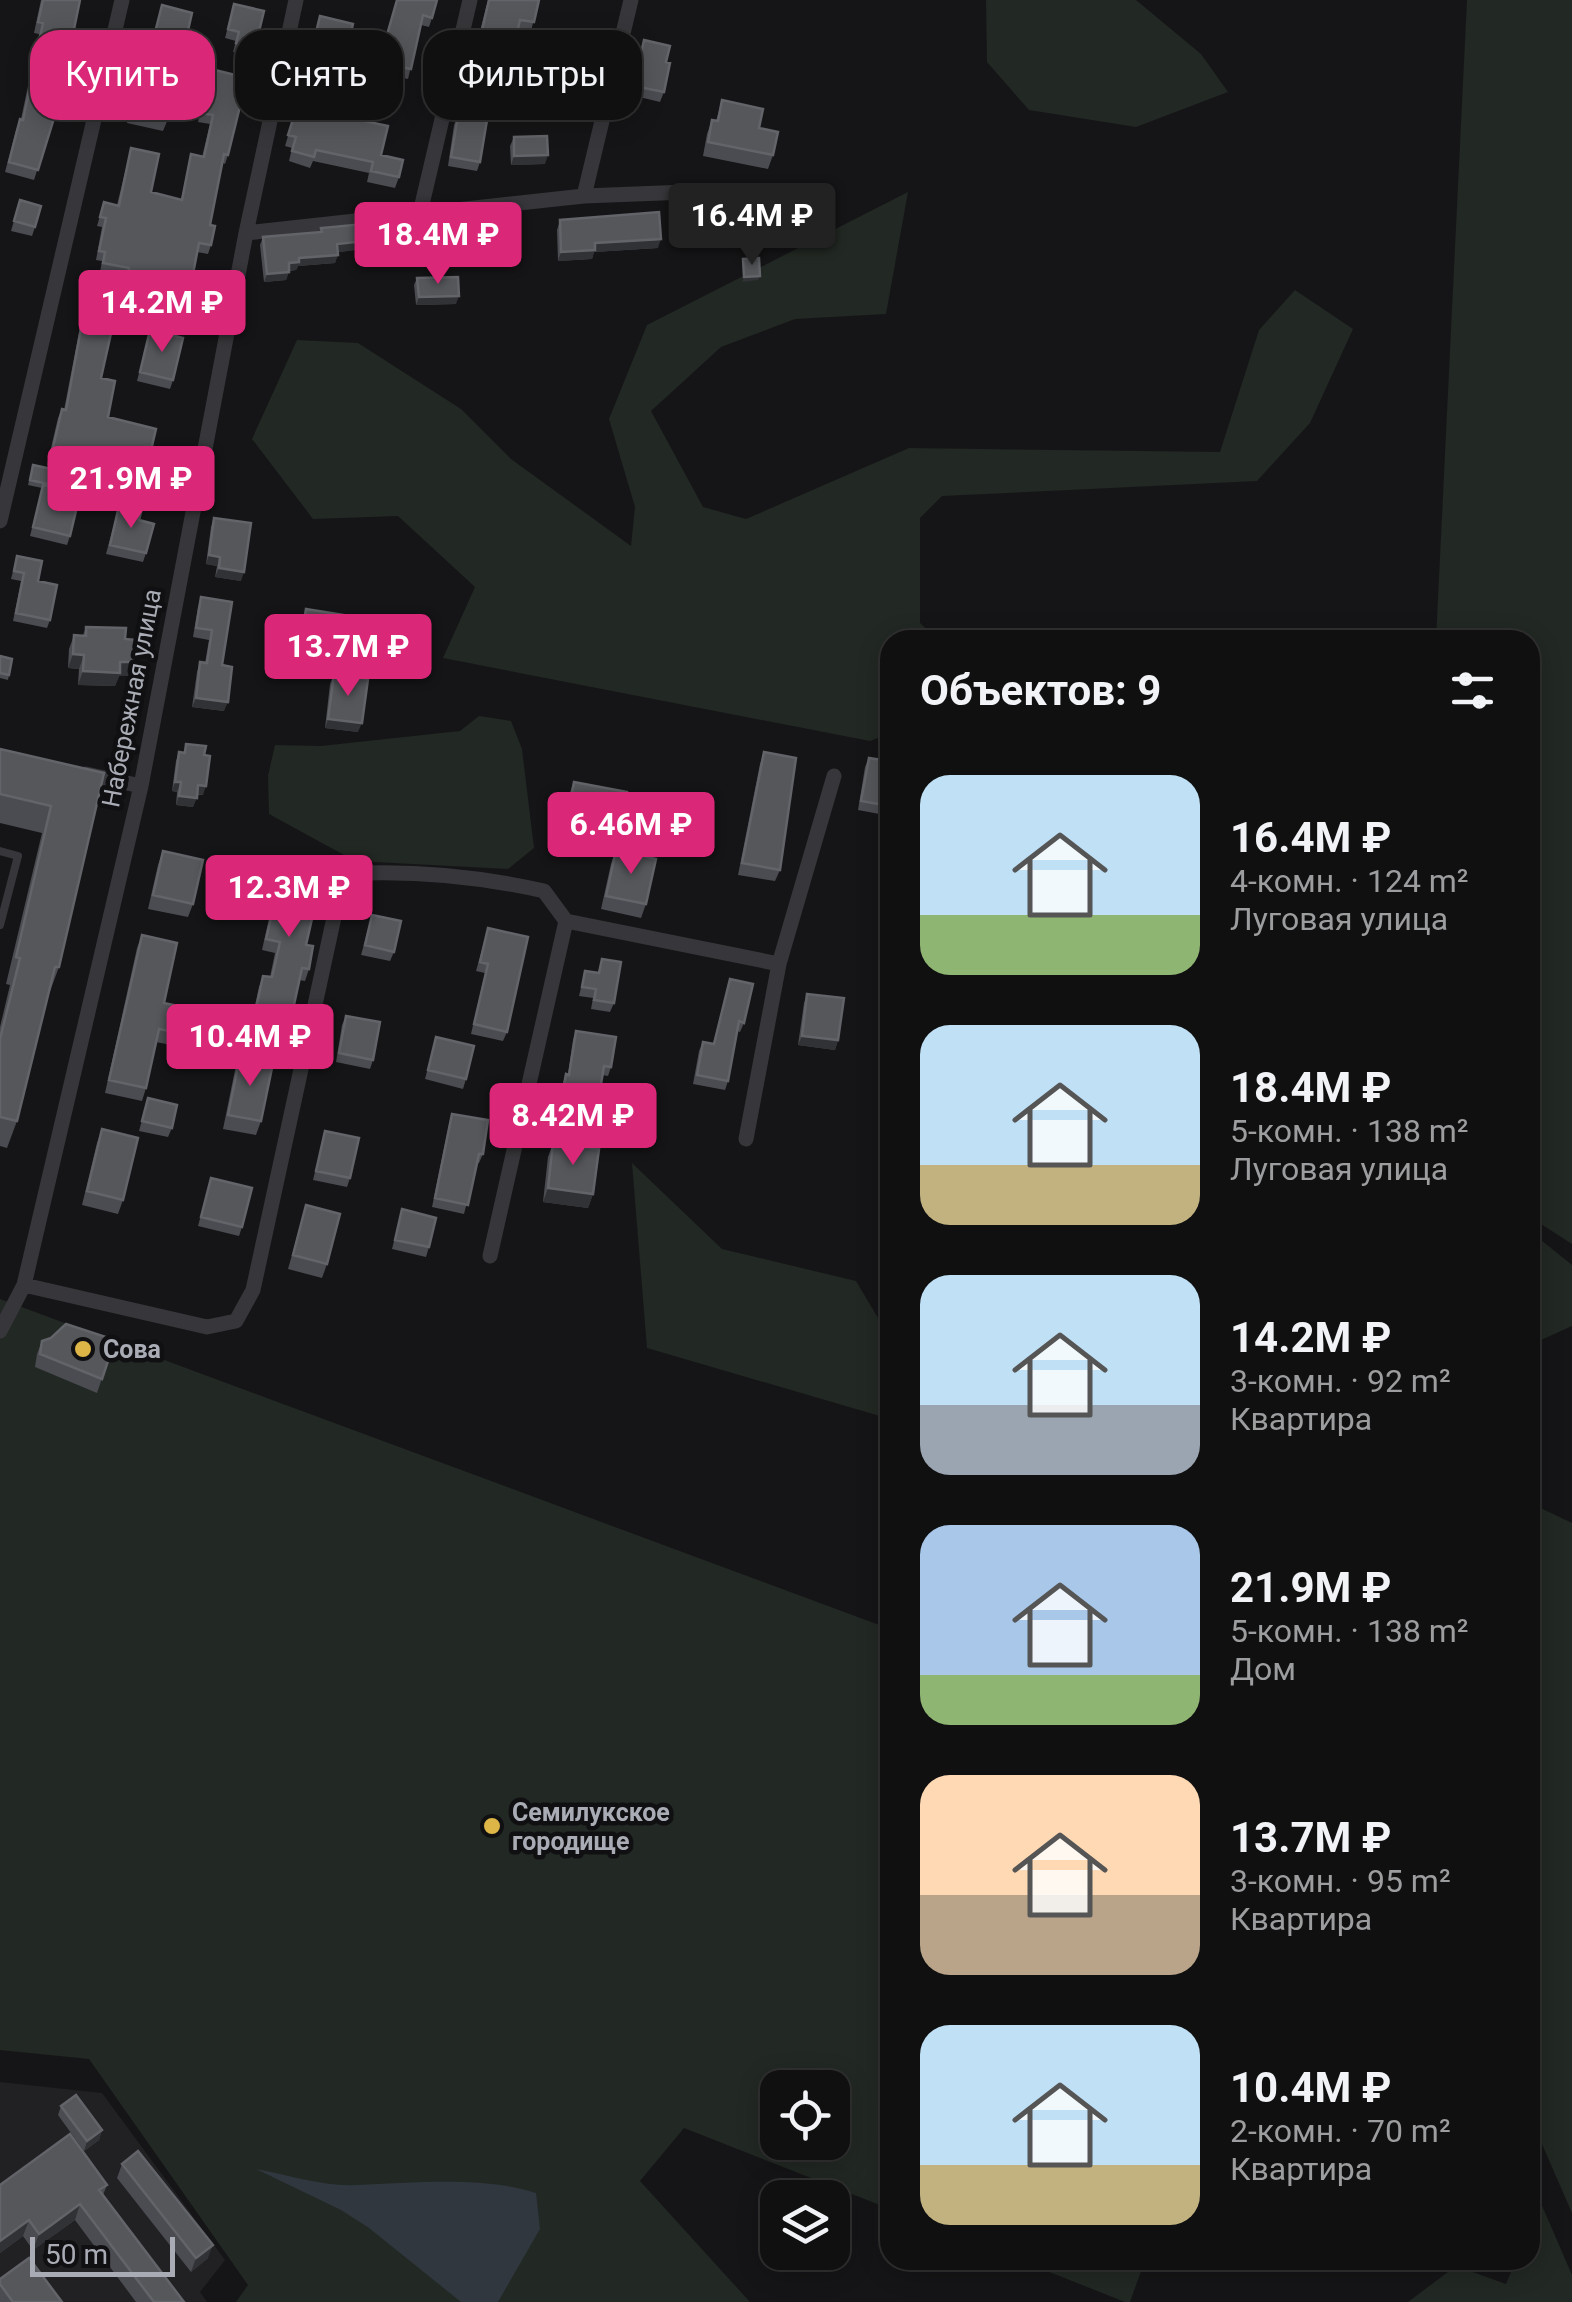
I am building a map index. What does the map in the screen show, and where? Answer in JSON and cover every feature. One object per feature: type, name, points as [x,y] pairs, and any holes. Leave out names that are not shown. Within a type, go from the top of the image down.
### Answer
[{"type":"street","points":[[0,521],[122,0]]},
{"type":"street","name":"Набережная улица","points":[[0,1331],[24,1285],[141,786],[246,233],[296,0]]},
{"type":"street","points":[[420,213],[470,0]]},
{"type":"street","points":[[584,196],[631,0]]},
{"type":"street","points":[[246,233],[584,196],[688,192]]},
{"type":"street","points":[[70,770],[141,786]]},
{"type":"street","points":[[746,1139],[779,964],[834,776]]},
{"type":"street","points":[[24,1285],[207,1327],[236,1321],[253,1290],[338,899],[362,873],[419,871],[479,877],[544,891],[566,920],[779,964]]},
{"type":"street","points":[[490,1256],[566,920]]},
{"type":"lane","points":[[0,851],[18,856],[0,925]]},
{"type":"shaded area","points":[[986,0],[1136,0],[1201,54],[1228,92],[1136,127],[1029,110],[987,62]]},
{"type":"shaded area","points":[[1467,0],[1572,0],[1572,1244],[1540,1223],[1540,630],[1436,630]]},
{"type":"shaded area","points":[[908,192],[886,314],[795,319],[721,347],[651,411],[703,507],[746,519],[909,448],[1220,452],[1259,330],[1295,290],[1353,329],[1310,423],[1257,481],[942,496],[920,518],[920,623],[927,630],[880,630],[880,737],[870,741],[443,658],[475,587],[398,516],[313,519],[252,439],[297,340],[358,343],[461,409],[511,459],[631,546],[635,507],[609,419],[647,325]]},
{"type":"shaded area","points":[[479,716],[511,721],[522,749],[534,848],[508,869],[355,861],[269,814],[268,776],[275,745],[321,746],[460,731]]},
{"type":"shaded area","points":[[632,1163],[722,1249],[856,1281],[880,1321],[880,1416],[647,1348]]},
{"type":"shaded area","points":[[1540,1240],[1572,1265],[1572,1326],[1540,1340]]},
{"type":"shaded area","points":[[0,1299],[880,1625],[880,2205],[850,2193],[850,2180],[816,2180],[765,2160],[850,2160],[850,2070],[760,2070],[760,2158],[684,2128],[640,2181],[750,2302],[236,2302],[248,2285],[89,2059],[0,2050]]},
{"type":"shaded area","points":[[1540,1508],[1572,1523],[1572,2213],[1540,2140]]},
{"type":"shaded area","points":[[0,2082],[102,2093],[225,2260],[200,2292],[207,2302],[0,2302]]},
{"type":"shaded area","points":[[256,2169],[345,2185],[448,2182],[516,2188],[536,2193],[540,2229],[498,2302],[461,2302],[369,2228]]},
{"type":"shaded area","points":[[1540,2201],[1572,2275],[1572,2302],[1408,2302],[1451,2270],[1467,2270],[1506,2284],[1512,2270],[1540,2270]]},
{"type":"shaded area","points":[[1044,2270],[1141,2270],[1130,2302]]},
{"type":"building","points":[[43,0],[80,0],[74,30],[42,30],[43,23],[38,22]]},
{"type":"building","points":[[397,0],[437,0],[432,18],[423,15],[411,69],[403,68],[403,30],[388,30]]},
{"type":"building","points":[[489,0],[539,0],[534,22],[520,20],[518,30],[482,30]]},
{"type":"building","points":[[234,4],[264,11],[259,30],[228,29]]},
{"type":"building","points":[[162,5],[192,13],[188,30],[156,30]]},
{"type":"building","points":[[320,16],[353,24],[352,30],[317,30]]},
{"type":"building","points":[[644,40],[670,46],[664,92],[642,88]]},
{"type":"building","points":[[215,70],[235,75],[237,120],[228,155],[224,154],[210,225],[215,226],[211,245],[199,243],[190,289],[144,279],[142,285],[126,281],[129,268],[103,263],[105,252],[99,251],[106,218],[100,217],[104,202],[119,206],[131,148],[159,154],[151,192],[182,200],[191,154],[204,157],[215,120]]},
{"type":"building","points":[[30,86],[30,120],[53,120],[38,170],[9,162],[20,119],[23,120]]},
{"type":"building","points":[[722,100],[763,109],[759,128],[778,132],[773,155],[708,142],[712,120],[718,121]]},
{"type":"building","points":[[293,120],[359,120],[388,126],[381,155],[403,160],[399,177],[371,171],[373,162],[316,150],[314,157],[292,151],[296,137],[288,135]]},
{"type":"building","points":[[457,120],[487,120],[480,162],[451,157]]},
{"type":"building","points":[[547,136],[548,155],[514,156],[514,137]]},
{"type":"building","points":[[20,200],[41,206],[35,227],[14,221]]},
{"type":"building","points":[[745,200],[748,230],[702,235],[699,204]]},
{"type":"building","points":[[659,212],[661,239],[595,243],[595,250],[561,252],[560,220]]},
{"type":"building","points":[[511,222],[514,253],[463,257],[460,226]]},
{"type":"building","points":[[364,224],[366,241],[337,244],[338,255],[299,258],[299,262],[289,263],[289,272],[267,274],[263,237]]},
{"type":"building","points":[[421,226],[424,255],[388,258],[386,229]]},
{"type":"building","points":[[759,258],[760,276],[744,277],[743,259]]},
{"type":"building","points":[[458,277],[459,296],[419,297],[417,278]]},
{"type":"building","points":[[94,308],[111,311],[109,319],[114,320],[101,378],[115,381],[108,417],[156,429],[147,467],[135,464],[130,486],[97,478],[100,467],[51,456],[62,409],[66,410],[84,312],[93,314]]},
{"type":"building","points":[[150,330],[183,338],[173,380],[140,372]]},
{"type":"building","points":[[33,465],[52,469],[48,484],[30,480]]},
{"type":"building","points":[[43,485],[80,494],[70,536],[33,527]]},
{"type":"building","points":[[119,506],[141,512],[139,520],[154,524],[146,553],[110,545]]},
{"type":"building","points":[[214,518],[251,523],[244,572],[219,568],[220,557],[209,555]]},
{"type":"building","points":[[17,556],[42,561],[38,581],[57,585],[50,620],[16,613],[24,573],[14,571]]},
{"type":"building","points":[[201,597],[232,602],[222,665],[232,667],[228,702],[196,698],[200,662],[207,663],[212,630],[196,628]]},
{"type":"building","points":[[306,609],[350,616],[344,654],[300,647]]},
{"type":"building","points":[[86,627],[126,628],[125,639],[135,640],[134,662],[120,662],[120,673],[83,671],[84,655],[73,654],[74,635],[86,636]]},
{"type":"building","points":[[0,656],[12,659],[9,675],[0,673]]},
{"type":"building","points":[[334,674],[368,679],[362,723],[328,719]]},
{"type":"building","points":[[186,744],[206,746],[204,755],[210,756],[206,786],[198,785],[197,798],[179,796],[181,782],[175,782],[179,752],[185,753]]},
{"type":"building","points":[[0,749],[104,773],[59,967],[55,967],[17,1121],[0,1117],[0,1039],[51,806],[0,794]]},
{"type":"building","points":[[764,752],[796,758],[780,870],[742,863]]},
{"type":"building","points":[[869,758],[880,760],[880,804],[861,801]]},
{"type":"building","points":[[574,782],[627,792],[620,829],[567,818]]},
{"type":"building","points":[[616,850],[656,859],[646,904],[606,896]]},
{"type":"building","points":[[163,851],[203,860],[193,904],[153,895]]},
{"type":"building","points":[[285,858],[309,863],[305,880],[320,884],[306,945],[313,946],[309,969],[302,968],[292,1014],[284,1012],[282,1023],[263,1019],[265,1009],[256,1008],[263,976],[272,977],[280,942],[266,939]]},
{"type":"building","points":[[372,915],[401,921],[394,952],[365,945]]},
{"type":"building","points":[[488,928],[528,937],[507,1032],[474,1024],[488,964],[480,962]]},
{"type":"building","points":[[142,935],[177,943],[164,1003],[201,1011],[196,1036],[159,1029],[146,1088],[109,1080]]},
{"type":"building","points":[[602,959],[621,962],[614,1003],[594,1000],[596,989],[582,987],[585,971],[599,973]]},
{"type":"building","points":[[730,979],[753,984],[744,1023],[739,1021],[728,1081],[697,1075],[703,1042],[714,1044]]},
{"type":"building","points":[[807,994],[844,998],[838,1040],[802,1036]]},
{"type":"building","points":[[346,1016],[380,1022],[373,1060],[339,1053]]},
{"type":"building","points":[[576,1031],[616,1037],[611,1067],[604,1066],[597,1108],[561,1102]]},
{"type":"building","points":[[436,1037],[474,1046],[466,1079],[428,1070]]},
{"type":"building","points":[[240,1056],[273,1063],[261,1121],[228,1115]]},
{"type":"building","points":[[148,1098],[177,1105],[172,1128],[142,1121]]},
{"type":"building","points":[[452,1114],[488,1120],[468,1205],[435,1198]]},
{"type":"building","points":[[102,1129],[138,1138],[123,1200],[87,1191]]},
{"type":"building","points":[[325,1131],[359,1138],[350,1178],[316,1171]]},
{"type":"building","points":[[553,1143],[599,1149],[593,1194],[548,1188]]},
{"type":"building","points":[[211,1178],[252,1188],[242,1227],[201,1217]]},
{"type":"building","points":[[306,1205],[340,1214],[327,1264],[293,1255]]},
{"type":"building","points":[[402,1209],[436,1218],[429,1247],[395,1240]]},
{"type":"building","points":[[66,1324],[115,1340],[102,1379],[40,1354],[42,1341]]},
{"type":"building","points":[[76,2095],[102,2130],[87,2141],[61,2106]]},
{"type":"building","points":[[70,2134],[107,2185],[99,2190],[184,2302],[154,2302],[80,2204],[39,2234],[29,2220],[0,2241],[0,2185]]},
{"type":"building","points":[[138,2151],[213,2245],[196,2258],[122,2164]]},
{"type":"building","points":[[29,2258],[62,2302],[13,2302],[0,2279]]},
{"type":"place","name":"Сова","points":[[83,1349]]},
{"type":"place","name":"Семилукское городище","points":[[492,1826]]}]
